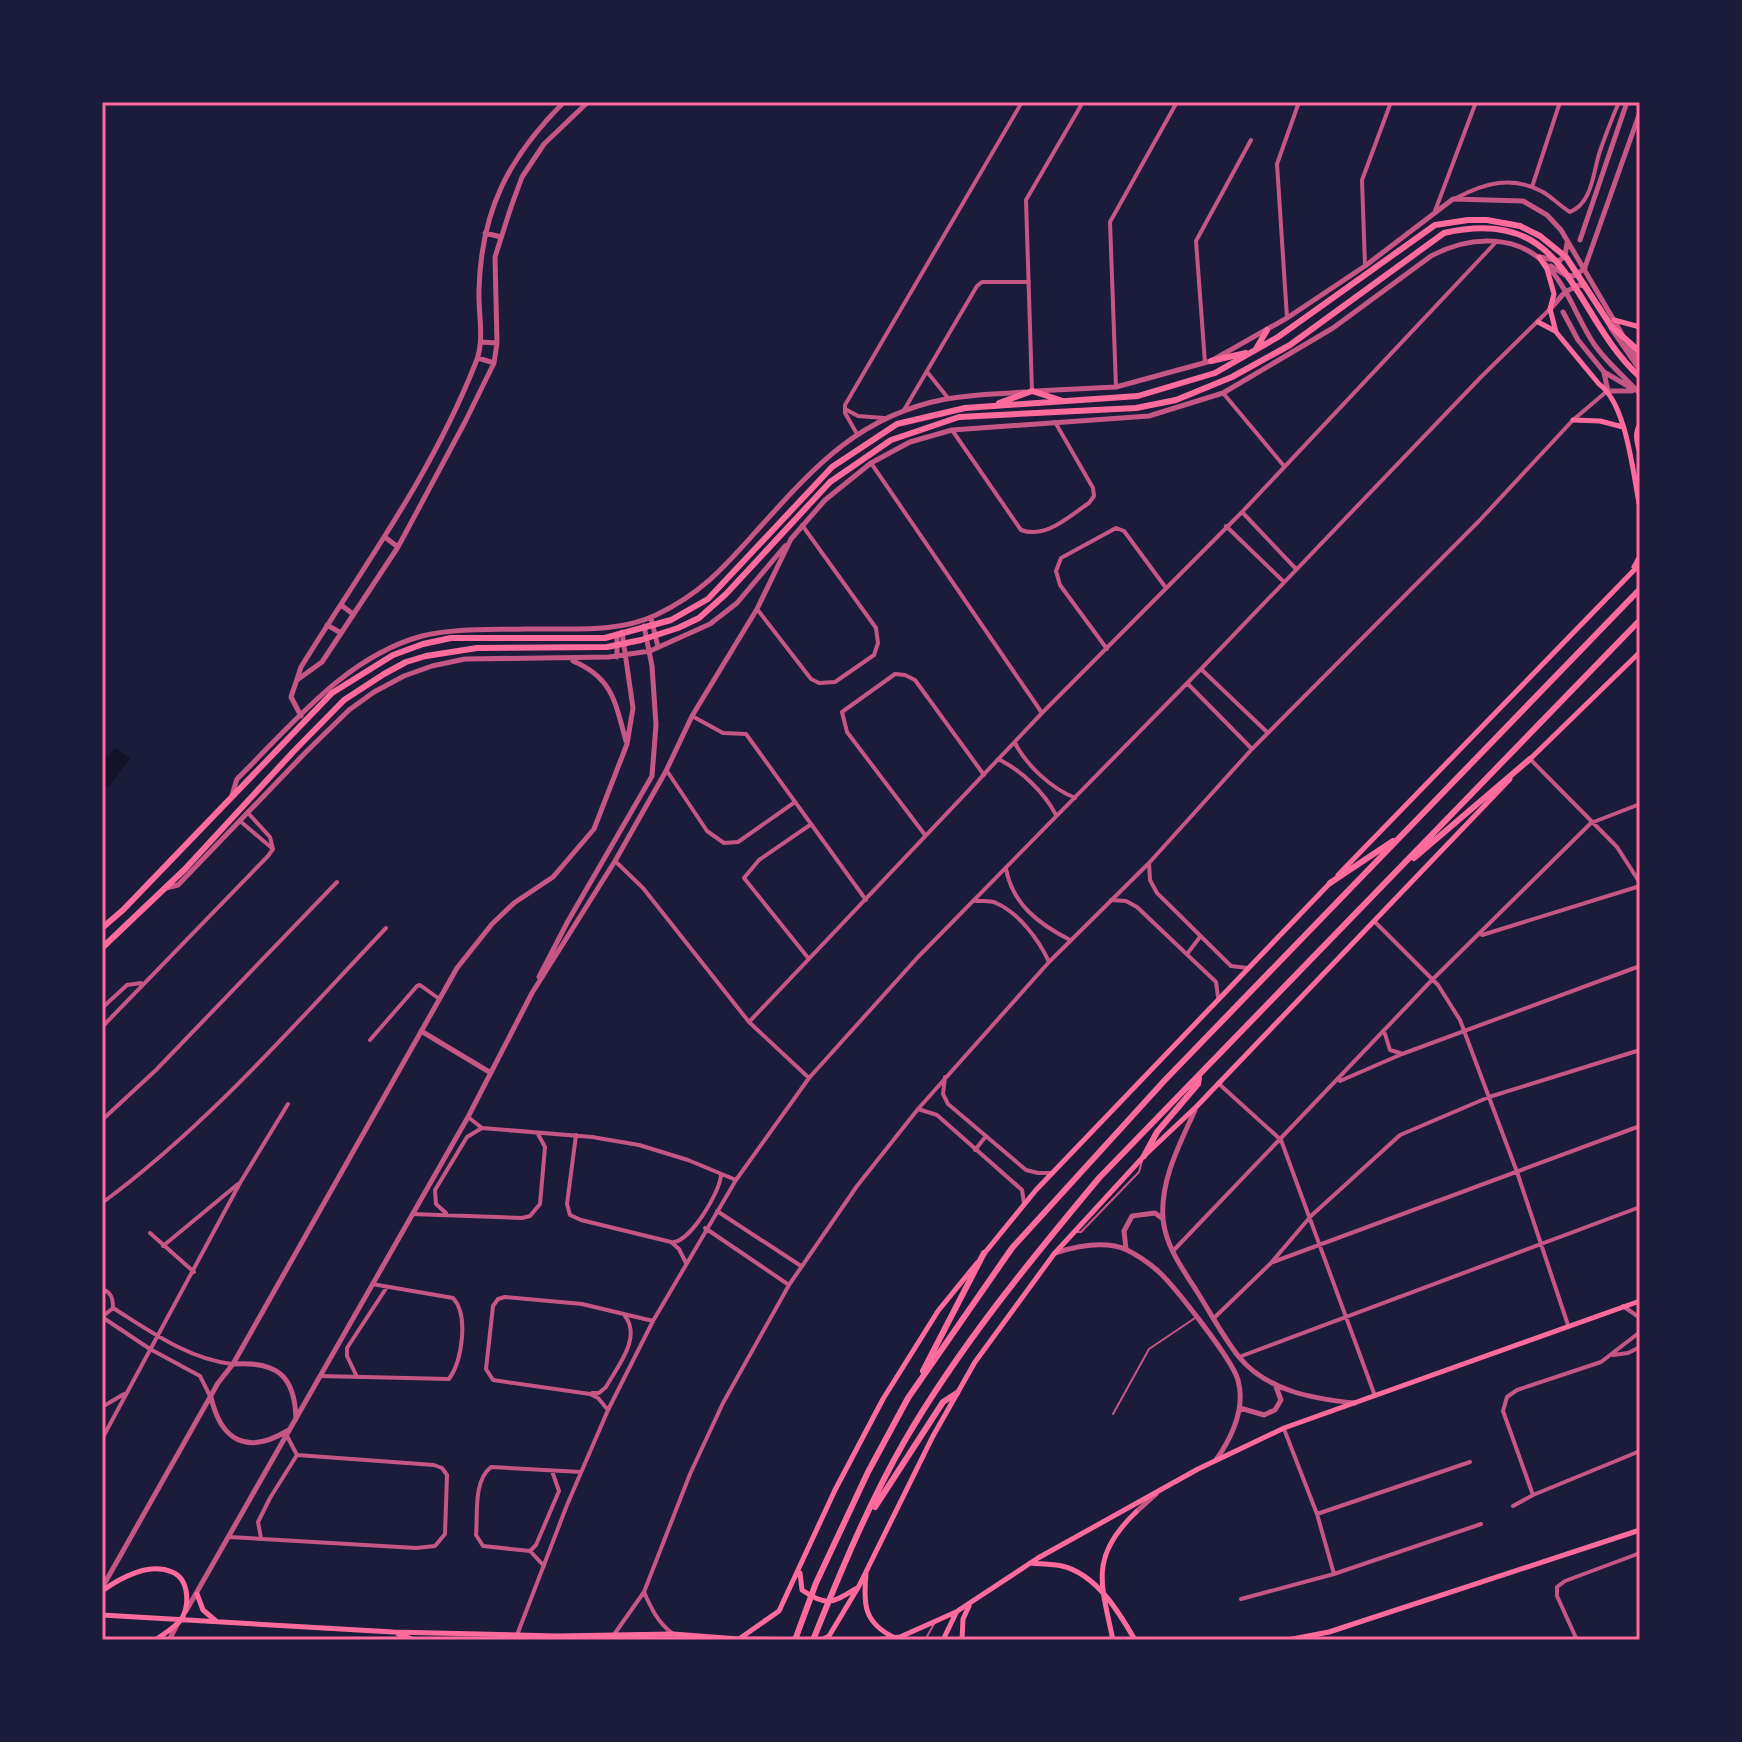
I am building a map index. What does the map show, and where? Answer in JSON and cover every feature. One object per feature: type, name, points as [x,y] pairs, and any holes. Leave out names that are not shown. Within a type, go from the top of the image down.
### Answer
[{"type":"main road","points":[[102,928],[123,910],[332,693],[393,655],[423,644],[451,638],[605,638],[671,620],[708,599],[832,467],[897,424],[965,408],[1138,396],[1215,373],[1278,337],[1435,225],[1468,220],[1520,226],[1540,236],[1566,257],[1611,326],[1640,352]]},
{"type":"main road","points":[[102,948],[165,888],[344,700],[406,662],[477,648],[607,647],[678,628],[699,618],[726,594],[830,482],[891,440],[959,417],[1136,408],[1176,400],[1232,377],[1290,345],[1444,233],[1471,227],[1497,229],[1530,238],[1543,247],[1563,267],[1620,358],[1640,377]]},
{"type":"main road","points":[[1539,257],[1547,269],[1554,294],[1550,309],[1556,332]]},
{"type":"main road","points":[[1614,320],[1640,327]]},
{"type":"main road","points":[[1538,322],[1556,332],[1608,391],[1623,427],[1640,508]]},
{"type":"main road","points":[[1208,362],[1255,352],[1267,330]]},
{"type":"main road","points":[[991,406],[1032,391],[1063,401]]},
{"type":"main road","points":[[1573,420],[1590,419],[1623,427]]},
{"type":"main road","points":[[1640,424],[1636,430],[1636,440],[1640,454]]},
{"type":"main road","points":[[1629,575],[1640,556]]},
{"type":"main road","points":[[739,1639],[779,1611],[835,1490],[894,1380],[938,1311],[1024,1203],[1218,997],[1640,564]]},
{"type":"main road","points":[[908,1398],[1012,1248],[1030,1227],[1165,1080],[1640,589]]},
{"type":"main road","points":[[820,1640],[837,1579],[905,1441],[1019,1274],[1099,1178],[1640,620]]},
{"type":"main road","points":[[102,1615],[393,1632],[613,1636],[673,1634],[820,1640],[829,1636],[859,1586],[975,1362],[1054,1254],[1144,1156],[1197,1106],[1530,759],[1640,652]]},
{"type":"main road","points":[[1384,884],[1530,759]]},
{"type":"main road","points":[[1330,883],[1406,833]]},
{"type":"main road","points":[[1144,1156],[1157,1132],[1198,1084],[1199,1076]]},
{"type":"main road","points":[[795,1640],[816,1583],[868,1472],[984,1253]]},
{"type":"main road","points":[[874,1640],[896,1638],[956,1612],[1030,1563],[1216,1460],[1284,1428],[1640,1301]]},
{"type":"main road","points":[[858,1534],[943,1402],[957,1393]]},
{"type":"main road","points":[[1113,1640],[1101,1585],[1102,1562],[1117,1529],[1136,1512]]},
{"type":"main road","points":[[1287,1640],[1329,1632],[1640,1530]]},
{"type":"main road","points":[[802,1563],[799,1579],[802,1590],[818,1601],[836,1601],[859,1586]]},
{"type":"main road","points":[[1030,1563],[1064,1566],[1087,1578],[1120,1612],[1135,1640]]},
{"type":"main road","points":[[102,1590],[139,1573],[172,1571],[180,1577],[187,1599],[181,1620],[155,1640]]},
{"type":"main road","points":[[866,1571],[863,1604],[884,1632],[896,1638]]},
{"type":"main road","points":[[197,1594],[203,1610],[217,1622]]},
{"type":"main road","points":[[962,1640],[963,1619],[969,1605]]},
{"type":"main road","points":[[943,1640],[956,1612]]},
{"type":"main road","points":[[393,1632],[415,1640]]},
{"type":"main road","points":[[443,1640],[448,1633]]},
{"type":"main road","points":[[463,1634],[469,1640]]},
{"type":"main road","points":[[488,1640],[499,1634]]},
{"type":"street","points":[[301,716],[291,697],[301,667],[394,526],[444,436],[478,358],[481,342],[481,255],[485,233],[508,171],[533,133],[564,102]]},
{"type":"street","points":[[296,681],[322,662],[406,534],[455,442],[494,363],[497,343],[495,257],[522,177],[544,144],[588,102]]},
{"type":"street","points":[[845,409],[1022,102]]},
{"type":"street","points":[[1032,391],[1026,200],[1083,102]]},
{"type":"street","points":[[1116,387],[1110,222],[1177,102]]},
{"type":"street","points":[[1287,318],[1277,164],[1299,102]]},
{"type":"street","points":[[1365,266],[1362,180],[1391,102]]},
{"type":"street","points":[[1435,214],[1476,102]]},
{"type":"street","points":[[1532,187],[1560,102]]},
{"type":"street","points":[[232,796],[237,779],[334,682],[394,646],[424,636],[488,630],[622,627],[651,618],[709,583],[809,472],[857,434],[904,410],[948,398],[1116,387],[1208,362],[1287,318],[1365,266],[1453,199],[1482,184],[1497,182],[1532,187],[1570,212],[1580,206],[1591,187],[1599,154],[1619,102]]},
{"type":"street","points":[[1580,240],[1627,102]]},
{"type":"street","points":[[165,888],[178,885],[349,710],[374,692],[404,676],[465,659],[617,657],[650,651],[710,624],[737,603],[825,500],[871,463],[910,442],[952,430],[1149,416],[1223,393],[1333,328],[1439,252],[1467,242],[1498,241],[1518,246],[1565,275],[1574,276],[1585,268],[1640,112]]},
{"type":"street","points":[[546,120],[556,132]]},
{"type":"street","points":[[533,133],[544,144]]},
{"type":"street","points":[[1208,362],[1196,241],[1251,140]]},
{"type":"street","points":[[508,171],[522,177]]},
{"type":"street","points":[[1453,199],[1523,201],[1547,215],[1561,230],[1585,268],[1640,364]]},
{"type":"street","points":[[1539,257],[1559,261],[1565,256],[1568,246],[1561,230]]},
{"type":"street","points":[[485,233],[501,237]]},
{"type":"street","points":[[749,1022],[1042,713],[1242,512],[1498,241]]},
{"type":"street","points":[[481,255],[495,257]]},
{"type":"street","points":[[1539,257],[1552,271],[1593,343],[1640,394]]},
{"type":"street","points":[[904,410],[977,286],[982,282],[1029,282]]},
{"type":"street","points":[[517,1635],[581,1472],[653,1321],[705,1228],[809,1078],[918,957],[976,901],[1565,292],[1583,285],[1640,370]]},
{"type":"street","points":[[1563,312],[1578,340],[1604,372],[1640,394]]},
{"type":"street","points":[[481,342],[497,343]]},
{"type":"street","points":[[478,358],[494,363]]},
{"type":"street","points":[[1604,372],[1608,391]]},
{"type":"street","points":[[928,373],[948,398]]},
{"type":"street","points":[[613,1636],[644,1592],[690,1474],[723,1403],[789,1285],[857,1186],[918,1109],[1049,962],[1149,863],[1252,749],[1479,521],[1573,420],[1608,391],[1616,389],[1640,394]]},
{"type":"street","points":[[1223,393],[1284,466]]},
{"type":"street","points":[[845,409],[858,416],[888,418]]},
{"type":"street","points":[[845,409],[857,434]]},
{"type":"street","points":[[452,416],[465,422]]},
{"type":"street","points":[[952,430],[1021,530],[1032,534],[1043,533],[1089,503],[1094,496],[1093,488],[1055,422]]},
{"type":"street","points":[[444,436],[455,442]]},
{"type":"street","points":[[871,463],[1042,713]]},
{"type":"street","points":[[1242,512],[1296,569]]},
{"type":"street","points":[[757,609],[811,679],[819,683],[835,682],[874,655],[878,643],[876,628],[802,525]]},
{"type":"street","points":[[394,526],[406,534]]},
{"type":"street","points":[[1226,526],[1284,582]]},
{"type":"street","points":[[1107,649],[1060,585],[1056,571],[1061,558],[1116,528],[1124,531],[1166,588]]},
{"type":"street","points":[[386,538],[398,547]]},
{"type":"street","points":[[532,993],[615,861],[666,771],[692,716],[757,609],[791,539]]},
{"type":"street","points":[[341,605],[353,614]]},
{"type":"street","points":[[651,618],[658,647]]},
{"type":"street","points":[[169,1640],[468,1117],[568,921],[652,776],[656,725],[650,651],[643,621]]},
{"type":"street","points":[[327,625],[341,633]]},
{"type":"street","points":[[614,627],[618,641],[617,657]]},
{"type":"street","points":[[102,1590],[457,968],[492,924],[514,903],[553,877],[594,829],[627,744],[633,708],[622,627]]},
{"type":"street","points":[[568,659],[594,670],[604,681],[616,705],[627,744]]},
{"type":"street","points":[[1201,669],[1268,733]]},
{"type":"street","points":[[925,835],[847,732],[842,712],[895,674],[905,675],[915,680],[984,775]]},
{"type":"street","points":[[1187,683],[1252,749]]},
{"type":"street","points":[[692,716],[723,733],[746,734],[866,900]]},
{"type":"street","points":[[1015,743],[1024,758],[1057,790],[1075,798]]},
{"type":"street","points":[[998,759],[1013,767],[1049,801],[1057,816]]},
{"type":"street","points":[[1478,937],[1640,885],[1617,847],[1530,759]]},
{"type":"street","points":[[666,771],[707,831],[724,843],[738,842],[795,802]]},
{"type":"street","points":[[1172,1252],[1338,1082],[1432,980],[1591,823],[1640,804]]},
{"type":"street","points":[[102,1027],[273,849],[270,837],[248,813]]},
{"type":"street","points":[[240,821],[273,849]]},
{"type":"street","points":[[809,959],[744,878],[759,860],[811,825]]},
{"type":"street","points":[[615,861],[643,888],[749,1022],[809,1078]]},
{"type":"street","points":[[1149,863],[1150,880],[1157,893],[1231,966],[1248,968]]},
{"type":"street","points":[[1006,869],[1010,887],[1021,905],[1044,927],[1070,940]]},
{"type":"street","points":[[102,1120],[156,1070],[337,882]]},
{"type":"street","points":[[1111,900],[1126,901],[1137,907],[1216,982],[1218,997]]},
{"type":"street","points":[[976,901],[995,902],[1014,916],[1040,942],[1049,962]]},
{"type":"street","points":[[1375,922],[1451,1004],[1517,1172],[1568,1325]]},
{"type":"street","points":[[102,1203],[142,1174],[230,1093],[386,928]]},
{"type":"street","points":[[1187,954],[1201,936]]},
{"type":"street","points":[[1338,1082],[1402,1054],[1640,966]]},
{"type":"street","points":[[102,1008],[127,985],[143,982]]},
{"type":"street","points":[[370,1040],[417,986],[438,998]]},
{"type":"street","points":[[421,1031],[491,1073]]},
{"type":"street","points":[[1385,1032],[1390,1050],[1402,1054]]},
{"type":"street","points":[[1214,1318],[1271,1263],[1311,1216],[1400,1135],[1489,1097],[1640,1050]]},
{"type":"street","points":[[945,1077],[943,1094],[948,1104],[1026,1170],[1053,1173]]},
{"type":"street","points":[[1218,1083],[1281,1140],[1375,1396]]},
{"type":"street","points":[[102,1439],[240,1183],[288,1104]]},
{"type":"street","points":[[1197,1106],[1170,1168],[1163,1220],[1172,1252],[1239,1357],[1275,1384],[1325,1400],[1356,1403]]},
{"type":"street","points":[[918,1109],[937,1115],[1022,1190],[1024,1203]]},
{"type":"street","points":[[468,1117],[482,1128],[576,1135],[639,1145],[736,1180]]},
{"type":"street","points":[[1271,1263],[1640,1126]]},
{"type":"street","points":[[448,1215],[436,1204],[435,1190],[467,1137],[482,1128]]},
{"type":"street","points":[[412,1214],[530,1216],[540,1204],[545,1147],[537,1132]]},
{"type":"street","points":[[576,1135],[567,1204],[570,1215],[581,1220],[671,1242],[680,1241],[690,1233],[719,1189],[721,1173]]},
{"type":"street","points":[[975,1150],[986,1136]]},
{"type":"street","points":[[163,1246],[240,1183]]},
{"type":"street","points":[[1239,1357],[1640,1207]]},
{"type":"street","points":[[717,1211],[801,1266]]},
{"type":"street","points":[[1126,1249],[1124,1231],[1132,1216],[1155,1213],[1163,1220]]},
{"type":"street","points":[[705,1228],[789,1285]]},
{"type":"street","points":[[150,1233],[194,1272]]},
{"type":"street","points":[[671,1242],[679,1249],[686,1263]]},
{"type":"street","points":[[1054,1254],[1092,1245],[1126,1249],[1157,1270],[1197,1319],[1231,1364],[1238,1381],[1240,1408],[1234,1429],[1216,1460]]},
{"type":"street","points":[[320,1376],[449,1379],[459,1366],[462,1312],[458,1304],[443,1295],[372,1284]]},
{"type":"street","points":[[357,1377],[347,1356],[347,1348],[387,1287]]},
{"type":"street","points":[[102,1289],[110,1293],[113,1308],[158,1336],[208,1361],[260,1363],[272,1367],[284,1377],[295,1405],[296,1420]]},
{"type":"street","points":[[624,1315],[631,1326],[632,1337],[606,1387],[599,1393],[493,1380],[486,1369],[493,1306],[498,1299],[549,1299],[653,1321]]},
{"type":"street","points":[[1623,1306],[1640,1318]]},
{"type":"street","points":[[113,1308],[102,1317],[150,1349],[200,1376],[222,1428],[232,1438],[246,1443],[260,1443],[288,1432]]},
{"type":"street","points":[[1533,1495],[1503,1411],[1507,1397],[1517,1390],[1601,1362],[1640,1332]]},
{"type":"street","points":[[1610,1355],[1628,1353],[1640,1347]]},
{"type":"street","points":[[1240,1408],[1264,1415],[1275,1410],[1281,1400],[1275,1384]]},
{"type":"street","points":[[102,1407],[125,1393]]},
{"type":"street","points":[[590,1394],[608,1410]]},
{"type":"street","points":[[1284,1428],[1317,1514],[1334,1574]]},
{"type":"street","points":[[288,1432],[297,1455]]},
{"type":"street","points":[[1513,1506],[1640,1451]]},
{"type":"street","points":[[261,1538],[258,1522],[297,1455]]},
{"type":"street","points":[[229,1537],[416,1548],[435,1546],[445,1534],[447,1475],[442,1468],[297,1455]]},
{"type":"street","points":[[1317,1514],[1470,1462]]},
{"type":"street","points":[[544,1566],[530,1551],[483,1546],[478,1542],[480,1481],[484,1472],[491,1467],[581,1472]]},
{"type":"street","points":[[530,1551],[536,1545],[559,1491],[552,1471]]},
{"type":"street","points":[[1136,1512],[1156,1494]]},
{"type":"street","points":[[1241,1599],[1334,1574],[1481,1524]]},
{"type":"street","points":[[1577,1640],[1557,1596],[1557,1587],[1565,1581],[1640,1553]]},
{"type":"street","points":[[644,1592],[664,1628],[673,1634]]},
{"type":"lane","points":[[1113,1414],[1149,1349],[1197,1319]]},
{"type":"lane","points":[[925,1640],[934,1623]]},
{"type":"shaded area","points":[[115,748],[130,758],[109,787],[102,782],[102,756],[109,756]]}]
